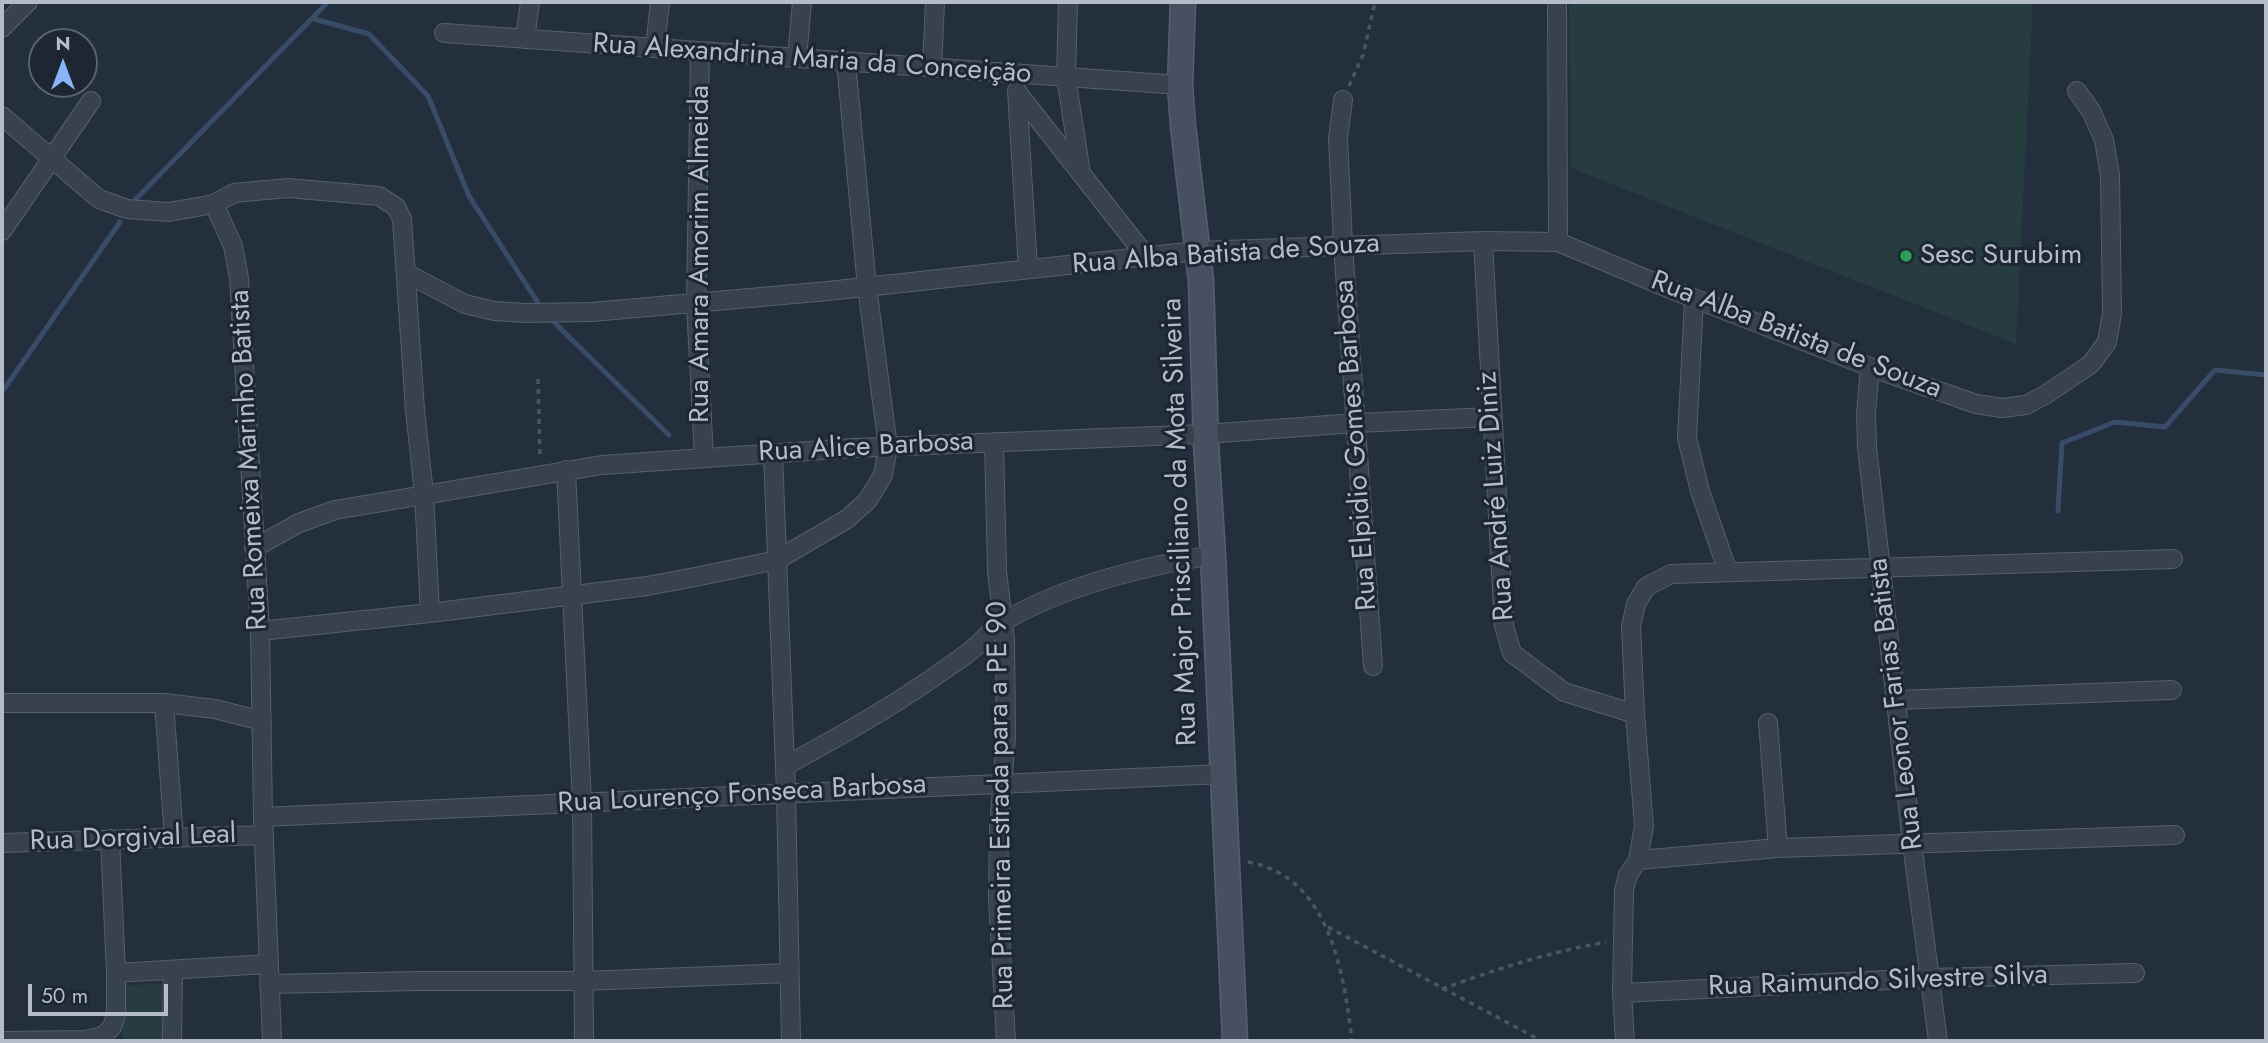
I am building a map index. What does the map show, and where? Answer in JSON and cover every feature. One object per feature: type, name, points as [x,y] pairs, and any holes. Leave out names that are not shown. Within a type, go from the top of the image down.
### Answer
[{"type":"main road","name":"Rua Major Prisciliano da Mota Silveira","points":[[1183,2],[1180,85],[1201,281],[1205,434],[1235,1041]]},
{"type":"street","points":[[2,28],[28,2]]},
{"type":"street","points":[[525,40],[530,2]]},
{"type":"street","points":[[655,48],[660,2]]},
{"type":"street","points":[[797,58],[802,2]]},
{"type":"street","points":[[932,67],[935,2]]},
{"type":"street","points":[[1068,2],[1066,77],[1080,171]]},
{"type":"street","points":[[1558,2],[1558,242]]},
{"type":"street","name":"Rua Alexandrina Maria da Conceição","points":[[444,33],[932,67],[1016,83],[1066,77],[1180,85]]},
{"type":"street","name":"Rua Amara Amorim Almeida","points":[[700,51],[696,303],[704,457]]},
{"type":"street","points":[[260,631],[647,586],[777,559],[847,519],[869,500],[883,475],[888,447],[867,287],[846,61]]},
{"type":"street","points":[[1016,83],[1145,255]]},
{"type":"street","points":[[1016,83],[1028,269]]},
{"type":"street","name":"Rua Alba Batista de Souza","points":[[406,273],[465,303],[494,311],[592,312],[867,287],[1197,251],[1483,241],[1558,242],[1694,299],[1870,367],[1976,404],[2002,408],[2026,405],[2091,364],[2107,342],[2112,313],[2108,163],[2104,140],[2091,111],[2077,91]]},
{"type":"street","name":"Rua Elpidio Gomes Barbosa","points":[[1342,100],[1338,138],[1343,245],[1373,666]]},
{"type":"street","points":[[2,231],[91,101]]},
{"type":"street","points":[[2,117],[99,199],[127,209],[169,212],[214,204],[234,193],[288,188],[379,196],[396,207],[402,219],[415,410],[424,494],[430,613]]},
{"type":"street","name":"Rua Romeixa Marinho Batista","points":[[214,204],[233,246],[239,278],[260,631],[263,826],[272,1041]]},
{"type":"street","name":"Rua André Luiz Diniz","points":[[1483,241],[1504,626],[1512,653],[1564,692],[1635,714]]},
{"type":"street","points":[[1694,299],[1687,438],[1700,491],[1728,572]]},
{"type":"street","name":"Rua Leonor Farias Batista","points":[[1870,367],[1866,414],[1867,447],[1912,842],[1938,1041]]},
{"type":"street","name":"Rua Alice Barbosa","points":[[254,548],[299,523],[335,510],[566,470],[773,453],[1205,434],[1491,417]]},
{"type":"street","name":"Rua Primeira Estrada para a PE 90","points":[[994,442],[1006,736],[999,828],[998,898],[1006,1041]]},
{"type":"street","points":[[773,453],[786,793],[791,1041]]},
{"type":"street","points":[[566,470],[582,803],[584,1041]]},
{"type":"street","points":[[785,766],[852,730],[943,671],[975,648],[1003,621],[1045,601],[1113,578],[1163,564],[1213,555]]},
{"type":"street","points":[[1625,1041],[1622,993],[1624,890],[1628,875],[1638,860],[1644,826],[1631,626],[1636,604],[1646,587],[1671,574],[2173,559]]},
{"type":"street","points":[[1896,700],[2172,691]]},
{"type":"street","points":[[2,703],[164,703],[215,709],[262,721]]},
{"type":"street","points":[[164,703],[174,837]]},
{"type":"street","points":[[1768,723],[1778,848]]},
{"type":"street","name":"Rua Lourenço Fonseca Barbosa","points":[[263,826],[582,803],[1222,774]]},
{"type":"street","name":"Rua Dorgival Leal","points":[[2,843],[174,837],[263,826]]},
{"type":"street","points":[[1638,860],[1778,848],[2175,835]]},
{"type":"street","points":[[2,1041],[86,1041],[103,1037],[112,1027],[116,1015],[116,972],[110,839]]},
{"type":"street","points":[[116,972],[268,964]]},
{"type":"street","points":[[173,970],[173,1041]]},
{"type":"street","points":[[270,984],[583,981],[789,972]]},
{"type":"street","name":"Rua Raimundo Silvestre Silva","points":[[1622,993],[1929,978],[2135,972]]},
{"type":"path","points":[[1342,100],[1363,55],[1375,2]]},
{"type":"path","points":[[538,379],[541,474]]},
{"type":"path","points":[[1226,858],[1263,864],[1293,882],[1311,901],[1326,926],[1340,962],[1352,1041]]},
{"type":"path","points":[[1326,926],[1542,1041]]},
{"type":"path","points":[[1442,989],[1485,972],[1573,948],[1622,940]]},
{"type":"green space","name":"Sesc Surubim","points":[[1569,2],[2033,2],[2016,344],[1571,168]]},
{"type":"green space","points":[[162,984],[163,1041],[123,1041],[122,985]]},
{"type":"waterway","points":[[136,199],[328,2]]},
{"type":"waterway","points":[[314,19],[369,34],[428,96],[469,196],[540,306]]},
{"type":"waterway","points":[[2,392],[120,222]]},
{"type":"waterway","points":[[555,323],[669,435]]},
{"type":"waterway","points":[[2058,511],[2062,443],[2115,422],[2165,427],[2215,370],[2266,375]]},
{"type":"place","name":"Sesc Surubim","points":[[1906,256]]}]
